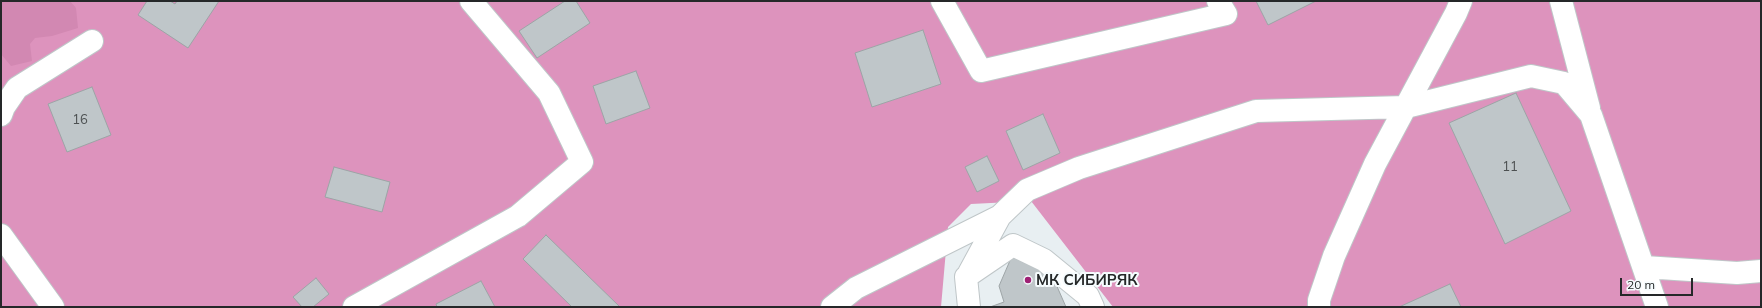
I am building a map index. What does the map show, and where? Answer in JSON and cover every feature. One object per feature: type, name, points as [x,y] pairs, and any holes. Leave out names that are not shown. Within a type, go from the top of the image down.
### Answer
[{"type":"lane","points":[[354,307],[518,216],[582,162],[549,93],[471,1]]},
{"type":"lane","points":[[942,1],[981,71],[1226,14],[1218,1]]},
{"type":"lane","points":[[1319,307],[1319,300],[1334,256],[1375,164],[1461,1]]},
{"type":"lane","points":[[1561,1],[1591,115],[1658,307]]},
{"type":"lane","points":[[1,115],[4,107],[17,88],[92,40]]},
{"type":"lane","points":[[970,307],[966,277],[1000,216],[1027,190],[1079,168],[1256,111],[1406,107],[1531,76],[1564,83],[1591,115]]},
{"type":"lane","points":[[832,307],[856,288],[1000,216]]},
{"type":"lane","points":[[1,235],[53,307]]},
{"type":"lane","points":[[966,277],[1013,244],[1044,260],[1088,296],[1093,307]]},
{"type":"lane","points":[[1644,267],[1737,273],[1761,270]]},
{"type":"shaded area","points":[[1,1],[1761,1],[1761,307],[1113,307],[1031,201],[971,204],[948,227],[941,307],[1,307]]},
{"type":"shaded area","points":[[1,1],[70,1],[76,8],[78,28],[52,36],[35,38],[30,44],[32,61],[11,66],[1,54]]},
{"type":"building","points":[[147,1],[170,1],[175,4],[177,1],[219,1],[188,48],[138,15]]},
{"type":"building","points":[[565,1],[576,1],[590,23],[537,58],[519,31]]},
{"type":"building","points":[[1256,1],[1316,1],[1268,25]]},
{"type":"building","points":[[923,30],[941,84],[872,107],[855,53]]},
{"type":"building","points":[[636,71],[650,108],[606,124],[593,86]]},
{"type":"building","points":[[92,87],[111,135],[67,152],[48,104]]},
{"type":"building","points":[[1516,93],[1571,211],[1505,244],[1449,123]]},
{"type":"building","points":[[1043,114],[1060,153],[1023,170],[1006,131]]},
{"type":"building","points":[[987,156],[999,181],[977,192],[965,167]]},
{"type":"building","points":[[334,167],[390,182],[382,212],[325,197]]},
{"type":"building","points":[[546,235],[619,306],[572,307],[523,259]]},
{"type":"building","name":"МК СИБИРЯК","points":[[1012,256],[1052,275],[1066,307],[990,307],[1004,302],[999,286]]},
{"type":"building","points":[[316,278],[329,294],[313,307],[302,307],[293,297]]},
{"type":"building","points":[[481,281],[495,307],[437,307],[436,304]]},
{"type":"building","points":[[1450,284],[1461,307],[1399,307]]},
{"type":"place","name":"МК СИБИРЯК","points":[[1028,280]]}]
